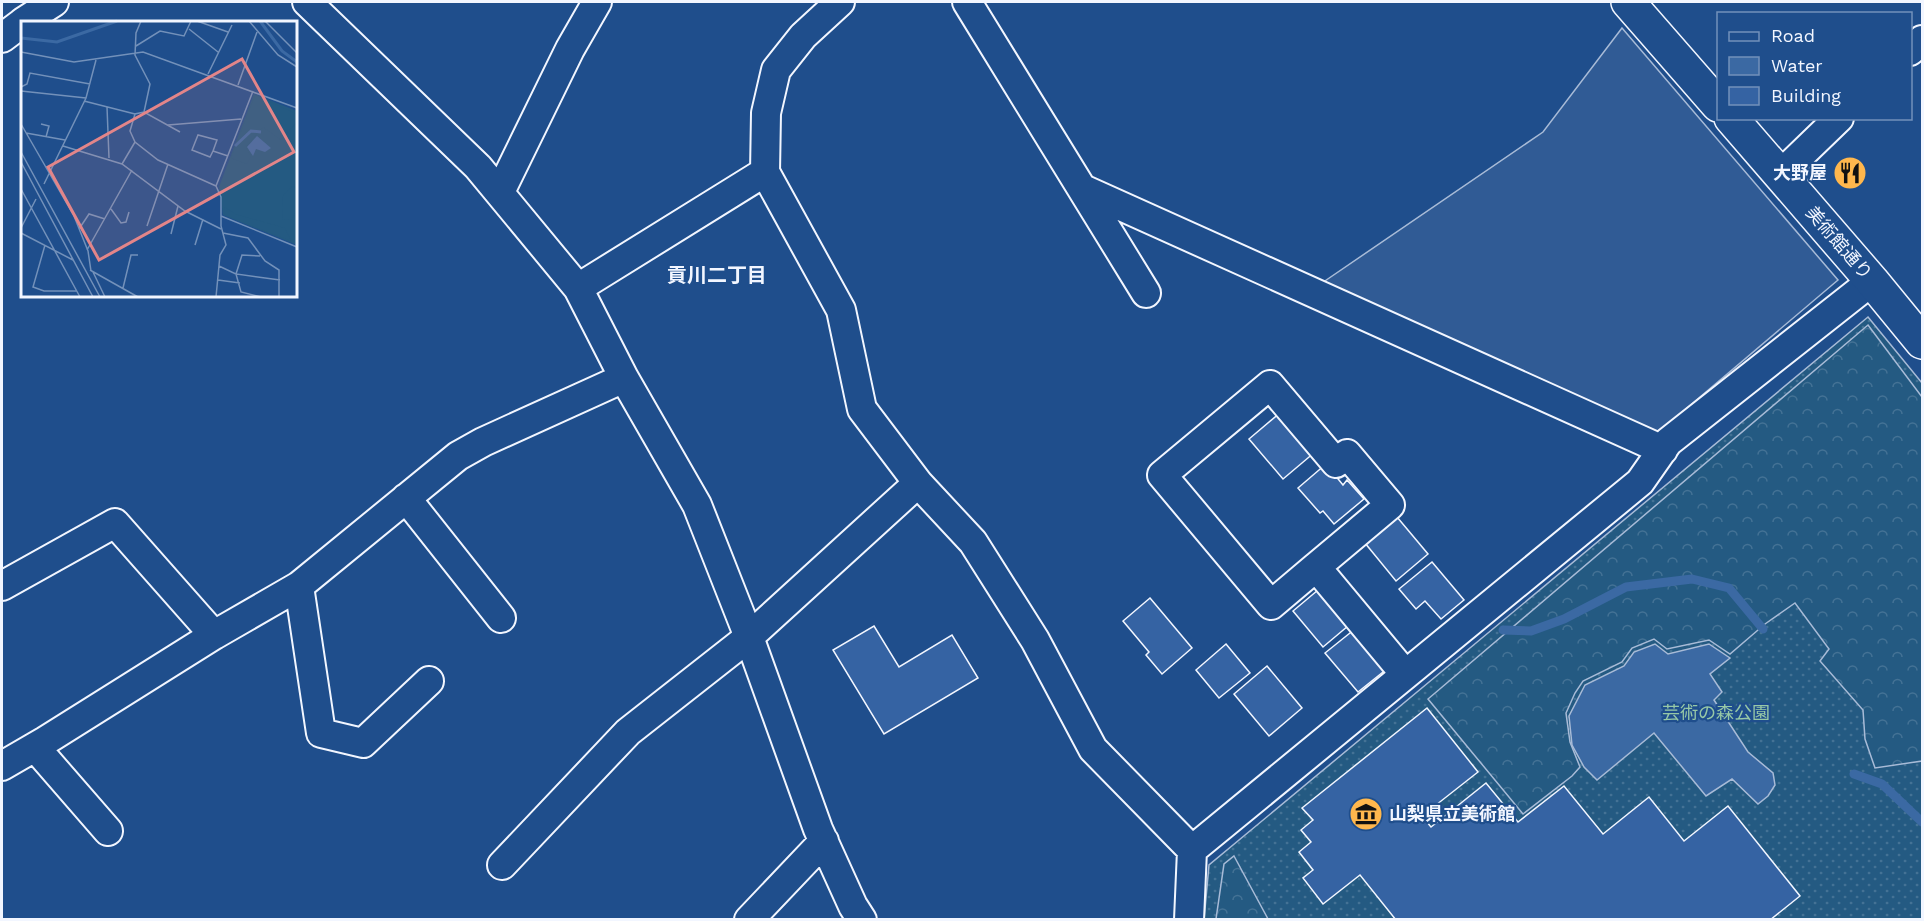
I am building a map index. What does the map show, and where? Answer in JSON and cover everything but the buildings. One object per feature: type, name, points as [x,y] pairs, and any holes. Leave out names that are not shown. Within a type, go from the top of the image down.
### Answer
[{"type":"highway","points":[[1628,2],[1717,103]]},
{"type":"highway","name":"美術館通り","points":[[1733,120],[1923,342]]},
{"type":"street","points":[[26,21],[54,2]]},
{"type":"street","points":[[307,2],[478,167],[578,288],[624,378],[697,505],[749,637],[824,842],[853,906],[862,920]]},
{"type":"street","points":[[500,192],[570,49],[597,2]]},
{"type":"street","points":[[840,2],[803,36],[776,70],[766,113],[765,172],[841,310],[862,409],[918,483],[973,542],[1035,640],[1093,748],[1192,850],[1189,920]]},
{"type":"street","points":[[967,2],[1146,293]]},
{"type":"street","points":[[2,38],[21,24]]},
{"type":"street","points":[[1780,175],[1837,120]]},
{"type":"street","points":[[578,288],[765,172]]},
{"type":"street","points":[[1083,189],[1663,450]]},
{"type":"street","points":[[1192,850],[1640,482],[1668,442],[1872,281]]},
{"type":"street","points":[[2,765],[35,747],[214,635],[300,586],[458,456],[483,442],[624,378]]},
{"type":"street","points":[[1270,385],[1336,463],[1347,454],[1390,505],[1316,567],[1270,604],[1162,475],[1270,385]]},
{"type":"street","points":[[502,865],[628,732],[749,637],[918,483]]},
{"type":"street","points":[[406,498],[501,618]]},
{"type":"street","points":[[2,586],[115,523],[214,635]]},
{"type":"street","points":[[1316,567],[1405,674]]},
{"type":"street","points":[[300,586],[321,733],[363,743],[429,681]]},
{"type":"street","points":[[35,747],[108,831]]},
{"type":"street","points":[[749,920],[824,842]]},
{"type":"green space","name":"芸術の森公園","points":[[1868,317],[1922,383],[1922,919],[1204,920],[1209,865]]},
{"type":"green space","points":[[1868,325],[1922,397],[1922,761],[1875,768],[1865,739],[1863,710],[1820,661],[1829,649],[1795,603],[1765,624],[1730,654],[1709,640],[1667,649],[1654,639],[1632,648],[1622,662],[1583,681],[1566,713],[1570,742],[1580,767],[1572,776],[1523,814],[1428,699]]},
{"type":"green space","points":[[1234,856],[1268,919],[1216,919],[1224,864]]},
{"type":"shaded area","points":[[1622,28],[1838,280],[1654,436],[1319,285],[1543,132]]},
{"type":"water","points":[[1655,644],[1668,654],[1709,644],[1730,658],[1710,674],[1722,692],[1714,700],[1748,752],[1773,773],[1775,785],[1768,796],[1758,804],[1732,779],[1706,796],[1654,733],[1597,780],[1584,767],[1572,745],[1569,716],[1585,685],[1624,666],[1634,652]]},
{"type":"waterway","points":[[1503,630],[1531,631],[1564,619],[1626,587],[1692,579],[1729,588],[1763,629]]},
{"type":"waterway","points":[[1854,774],[1882,784],[1922,822]]},
{"type":"place","name":"大野屋","points":[[1850,173]]},
{"type":"place","name":"山梨県立美術館","points":[[1366,814]]},
{"type":"district","name":"貢川二丁目","points":[[717,275]]}]
